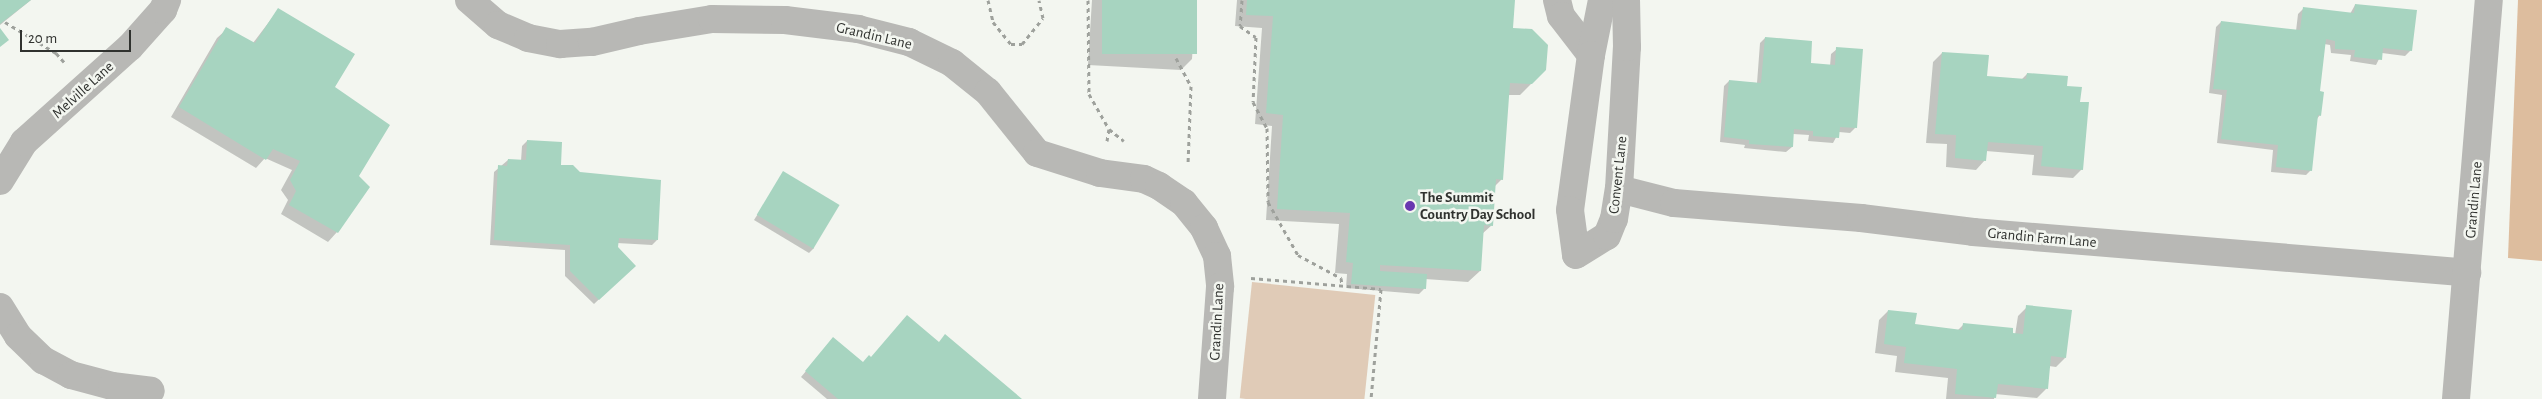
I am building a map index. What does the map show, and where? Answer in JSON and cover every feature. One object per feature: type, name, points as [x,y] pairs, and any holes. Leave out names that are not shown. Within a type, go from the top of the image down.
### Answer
[{"type":"street","name":"Melville Lane","points":[[0,181],[24,142],[88,88],[130,47],[162,10],[167,0]]},
{"type":"street","name":"Grandin Lane","points":[[469,0],[498,24],[528,38],[560,44],[592,42],[639,31],[712,19],[785,20],[858,29],[909,42],[952,63],[988,92],[1037,153],[1100,173],[1144,179],[1159,186],[1184,203],[1204,228],[1216,256],[1220,287],[1212,399]]},
{"type":"street","points":[[1557,0],[1561,16],[1591,55]]},
{"type":"street","name":"Convent Lane","points":[[1602,0],[1591,55],[1570,210],[1576,255],[1607,236],[1619,189],[1627,47],[1626,0]]},
{"type":"street","name":"Grandin Lane","points":[[2456,399],[2489,0]]},
{"type":"street","name":"Grandin Farm Lane","points":[[1619,189],[1674,203],[1860,218],[1974,232],[2467,273]]},
{"type":"street","points":[[0,308],[18,336],[43,360],[71,375],[112,386],[150,391]]},
{"type":"path","points":[[988,0],[993,22],[1011,44],[1022,44],[1042,18],[1039,0]]},
{"type":"path","points":[[1088,0],[1089,94],[1109,129],[1130,146]]},
{"type":"path","points":[[1242,0],[1240,26],[1256,37],[1253,102],[1266,128],[1268,202],[1298,255],[1342,278],[1342,285]]},
{"type":"path","points":[[5,22],[56,53],[88,88]]},
{"type":"path","points":[[1176,58],[1191,86],[1188,168],[1181,164]]},
{"type":"path","points":[[1249,278],[1381,289],[1371,399]]},
{"type":"shaded area","points":[[2518,0],[2542,0],[2542,261],[2508,258]]},
{"type":"shaded area","points":[[1252,282],[1375,295],[1364,399],[1240,398]]},
{"type":"building","points":[[0,0],[31,0],[0,24]]},
{"type":"building","points":[[1102,0],[1197,0],[1197,54],[1102,54]]},
{"type":"building","points":[[1247,0],[1515,0],[1513,28],[1532,29],[1548,45],[1546,70],[1532,84],[1510,83],[1503,180],[1496,179],[1493,226],[1484,225],[1481,271],[1380,265],[1380,271],[1427,274],[1426,289],[1351,284],[1353,263],[1346,262],[1350,213],[1277,209],[1283,115],[1266,113],[1273,16],[1246,15]]},
{"type":"building","points":[[2355,4],[2417,10],[2412,51],[2383,48],[2382,60],[2354,57],[2355,50],[2335,49],[2335,41],[2326,39],[2320,91],[2324,92],[2321,116],[2318,115],[2312,171],[2276,167],[2278,145],[2221,139],[2227,90],[2213,89],[2221,21],[2300,30],[2303,7],[2354,13]]},
{"type":"building","points":[[278,8],[355,54],[335,87],[390,125],[359,176],[370,187],[338,233],[289,205],[296,191],[290,180],[300,161],[273,149],[266,160],[179,107],[226,27],[255,43]]},
{"type":"building","points":[[0,28],[9,40],[0,47]]},
{"type":"building","points":[[1765,37],[1812,41],[1811,63],[1835,65],[1836,47],[1863,49],[1857,128],[1840,127],[1839,138],[1813,136],[1813,131],[1794,129],[1793,147],[1749,144],[1749,140],[1724,137],[1729,80],[1761,83]]},
{"type":"building","points":[[1942,52],[1989,55],[1987,76],[2026,79],[2027,73],[2068,76],[2067,86],[2082,87],[2080,102],[2089,102],[2083,170],[2041,166],[2043,146],[1988,142],[1986,161],[1955,158],[1956,135],[1935,134]]},
{"type":"building","points":[[527,140],[562,142],[561,165],[573,165],[580,172],[661,180],[658,240],[619,238],[618,247],[636,266],[599,300],[570,271],[570,245],[494,240],[498,165],[507,166],[508,159],[526,160]]},
{"type":"building","points":[[783,171],[840,205],[813,249],[757,215]]},
{"type":"building","points":[[2026,305],[2072,310],[2066,358],[2051,356],[2048,389],[1998,384],[1996,398],[1955,394],[1957,369],[1904,363],[1906,347],[1884,344],[1888,310],[1917,313],[1915,324],[1962,330],[1963,323],[2013,328],[2013,333],[2023,334]]},
{"type":"building","points":[[907,315],[939,342],[945,334],[1022,399],[838,399],[805,371],[833,337],[863,362],[869,355],[871,357]]},
{"type":"place","name":"The Summit Country Day School","points":[[1410,206]]}]
